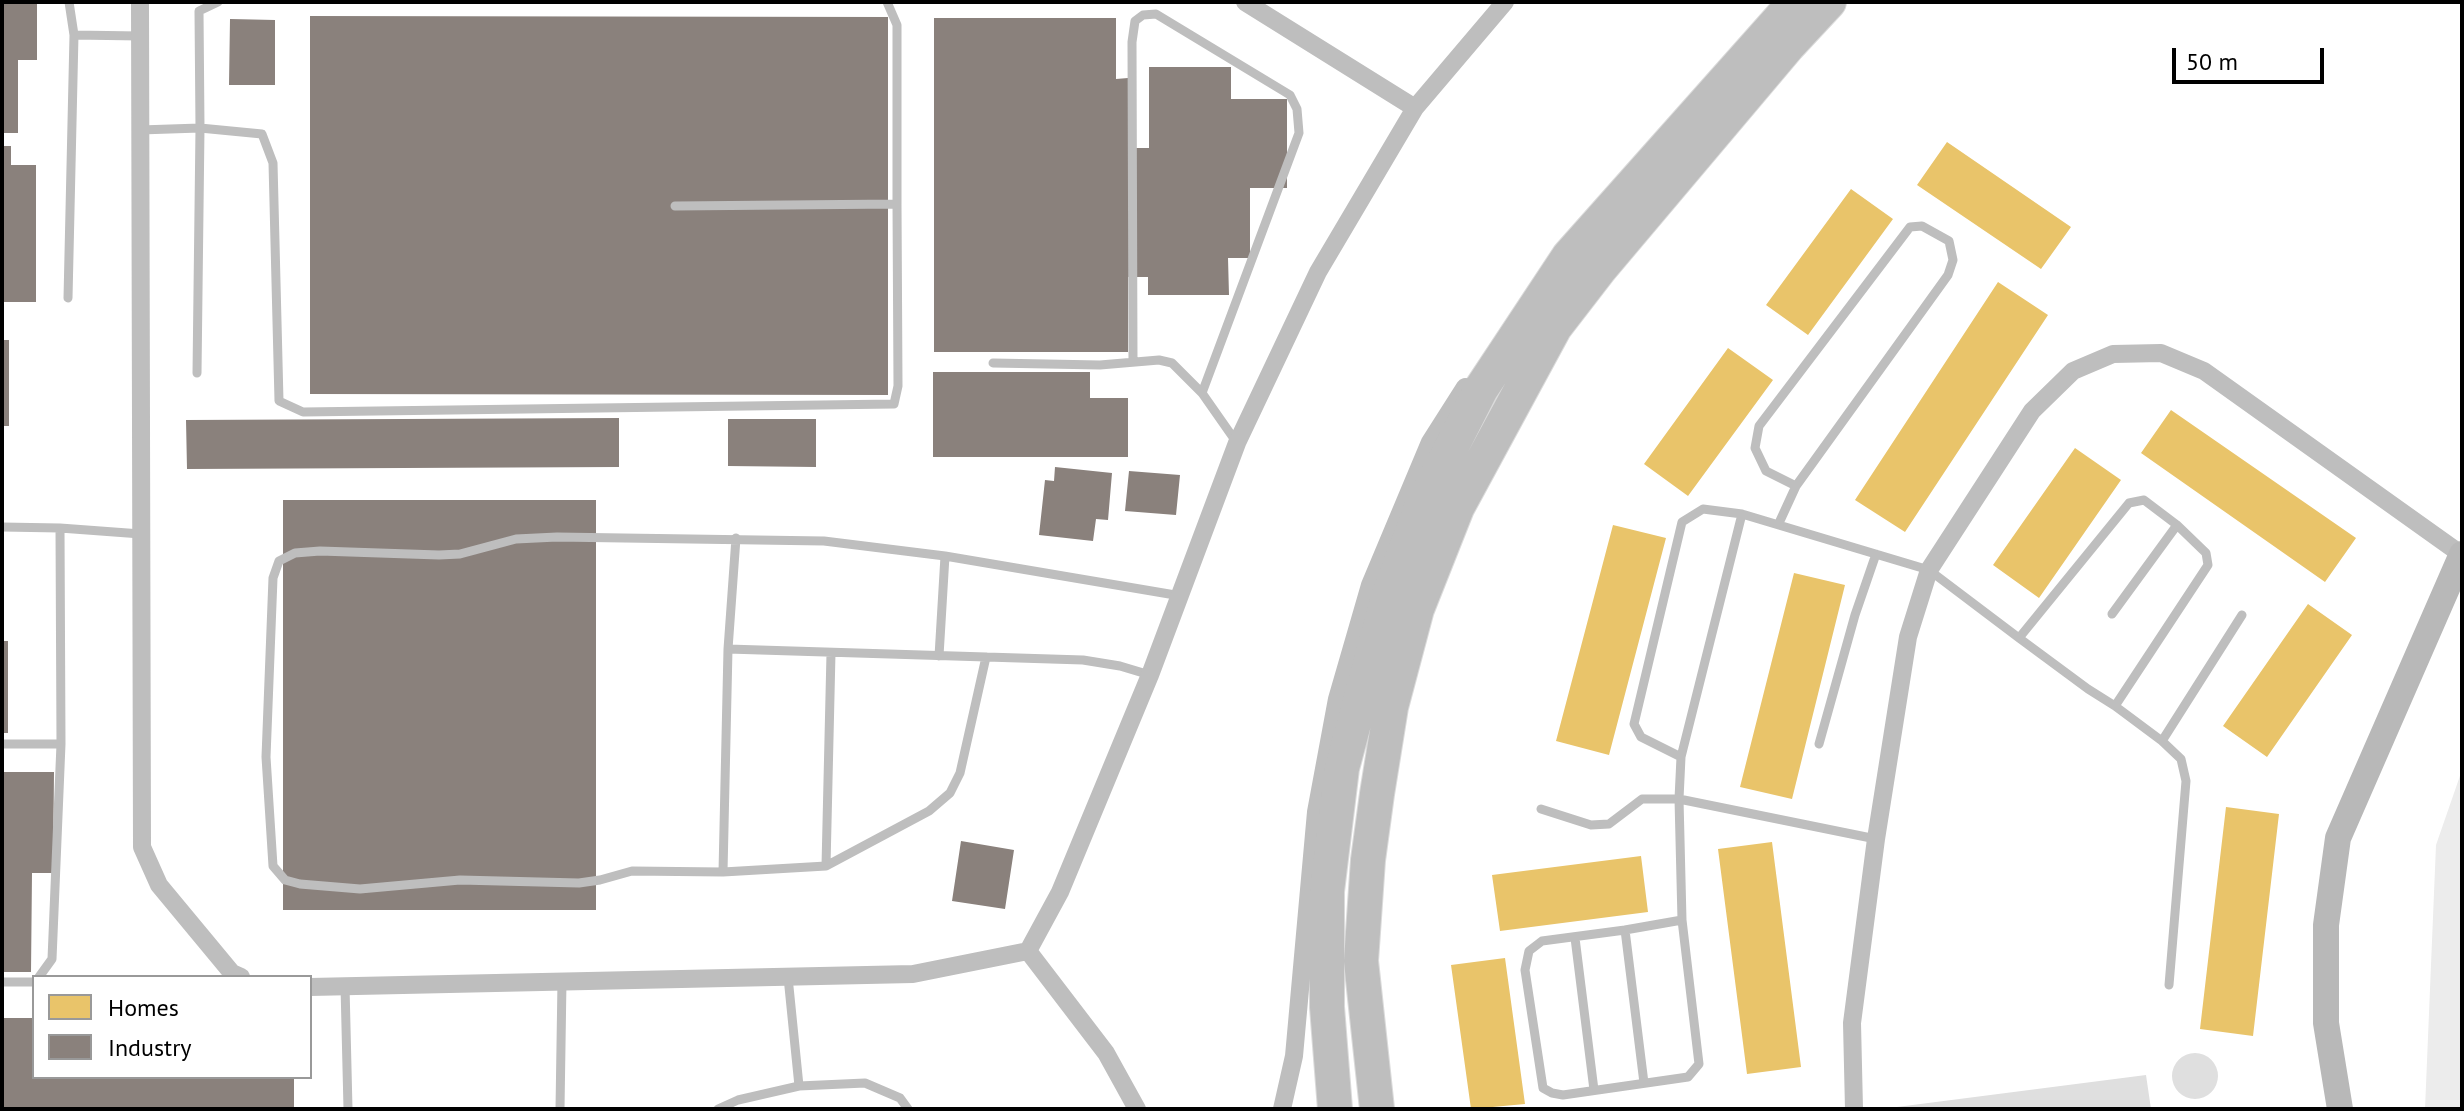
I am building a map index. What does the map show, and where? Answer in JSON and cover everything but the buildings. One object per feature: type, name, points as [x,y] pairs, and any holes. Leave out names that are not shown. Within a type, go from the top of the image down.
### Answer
[{"type":"highway","points":[[1335,1109],[1327,1007],[1327,891],[1342,768],[1388,597],[1422,505],[1481,389],[1569,256],[1795,2]]},
{"type":"highway","points":[[1377,1109],[1361,961],[1375,807],[1391,707],[1417,609],[1457,508],[1555,327],[1599,270],[1788,46],[1829,2]]},
{"type":"street","points":[[140,2],[142,847],[159,885],[236,975]]},
{"type":"street","points":[[1245,2],[1415,108]]},
{"type":"street","points":[[1028,951],[1060,892],[1150,675],[1237,443],[1318,272],[1415,108],[1505,2]]},
{"type":"street","points":[[1282,1109],[1294,1056],[1316,812],[1337,699],[1370,585],[1430,442],[1484,357],[1528,299],[1569,256]]},
{"type":"street","points":[[1854,1109],[1852,1023],[1876,839],[1908,637],[1929,570],[2032,411],[2073,371],[2113,354],[2161,353],[2204,371],[2462,554],[2338,838],[2326,925],[2326,1023],[2340,1109]]},
{"type":"street","points":[[312,987],[913,974],[1028,951]]},
{"type":"street","points":[[1028,951],[1106,1053],[1137,1109]]},
{"type":"lane","points":[[68,298],[74,35],[69,2]]},
{"type":"lane","points":[[197,373],[199,11],[218,2]]},
{"type":"lane","points":[[140,130],[200,128],[262,134],[273,163],[279,401],[303,412],[894,404],[898,386],[897,25],[887,2]]},
{"type":"lane","points":[[1133,361],[1132,42],[1135,21],[1143,15],[1156,14],[1290,95],[1297,109],[1299,133],[1202,393]]},
{"type":"lane","points":[[74,35],[140,36]]},
{"type":"lane","points":[[675,206],[897,204]]},
{"type":"lane","points":[[1779,523],[1796,486],[1948,275],[1953,260],[1949,241],[1922,226],[1910,227],[1759,426],[1755,448],[1766,471],[1796,486]]},
{"type":"lane","points":[[993,363],[1100,365],[1159,360],[1172,363],[1202,393],[1237,443]]},
{"type":"lane","points":[[2019,638],[2129,503],[2144,500],[2177,525],[2206,553],[2208,565],[2115,706]]},
{"type":"lane","points":[[1681,757],[1641,737],[1634,724],[1682,522],[1703,509],[1742,514],[1929,570],[2162,741],[2181,759],[2186,781],[2169,985]]},
{"type":"lane","points":[[1682,920],[1542,941],[1529,951],[1525,970],[1543,1088],[1563,1095],[1688,1077],[1699,1064],[1682,920],[1681,757],[1742,514]]},
{"type":"lane","points":[[2112,614],[2177,525]]},
{"type":"lane","points":[[2,527],[141,534]]},
{"type":"lane","points":[[40,975],[52,959],[61,744],[60,528]]},
{"type":"lane","points":[[986,657],[960,773],[950,793],[929,811],[826,866],[723,872],[632,871],[579,883],[460,880],[360,889],[324,888],[285,880],[273,866],[266,757],[274,570],[279,561],[295,553],[460,554],[516,539],[557,537],[824,541],[945,556],[1181,596]]},
{"type":"lane","points":[[723,872],[728,649],[736,538]]},
{"type":"lane","points":[[1819,744],[1855,615],[1876,554]]},
{"type":"lane","points":[[939,656],[945,556]]},
{"type":"lane","points":[[2162,741],[2242,615]]},
{"type":"lane","points":[[728,649],[1083,660],[1150,675]]},
{"type":"lane","points":[[826,866],[831,653]]},
{"type":"lane","points":[[2,744],[61,744]]},
{"type":"lane","points":[[1541,809],[1591,825],[1609,824],[1642,799],[1679,799],[1876,839]]},
{"type":"lane","points":[[1625,930],[1644,1083]]},
{"type":"lane","points":[[1575,938],[1594,1090]]},
{"type":"lane","points":[[788,977],[799,1086]]},
{"type":"lane","points":[[560,1109],[562,981]]},
{"type":"lane","points":[[2,982],[32,982]]},
{"type":"lane","points":[[345,986],[348,1109]]},
{"type":"lane","points":[[718,1109],[738,1100],[799,1086],[865,1083],[900,1098],[908,1109]]},
{"type":"shaded area","points":[[2462,770],[2462,1109],[2425,1109],[2436,845]]}]
